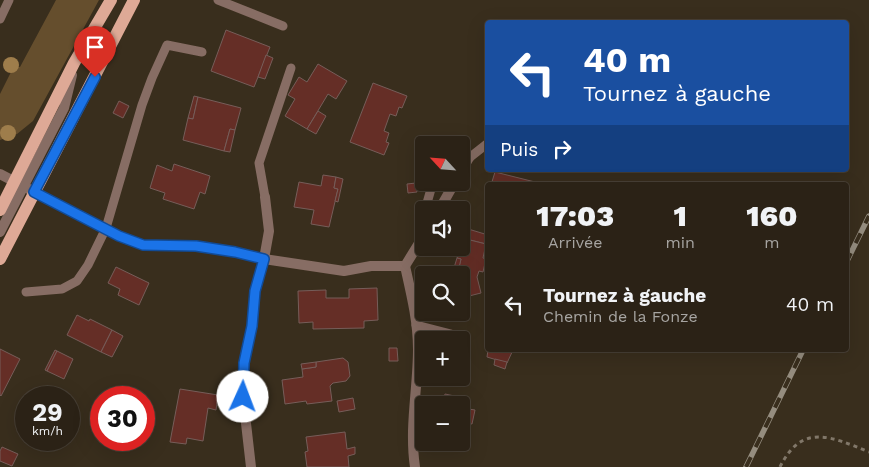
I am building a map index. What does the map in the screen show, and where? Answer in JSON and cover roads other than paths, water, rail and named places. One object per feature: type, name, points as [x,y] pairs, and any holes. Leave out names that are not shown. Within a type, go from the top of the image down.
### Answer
[{"type":"main road","points":[[0,259],[24,187],[74,64],[110,0]]},
{"type":"main road","points":[[0,210],[24,187],[134,0]]},
{"type":"street","points":[[0,174],[143,245],[196,246],[344,271],[372,266],[405,266]]},
{"type":"street","points":[[0,232],[24,187]]},
{"type":"street","points":[[250,467],[243,397],[244,363],[252,326],[255,291],[269,231],[265,197]]},
{"type":"street","points":[[415,250],[405,266],[414,308],[418,348],[412,438],[415,467]]},
{"type":"lane","points":[[0,19],[9,0]]},
{"type":"lane","points":[[218,0],[283,26]]},
{"type":"lane","points":[[26,292],[62,288],[77,281],[88,265],[106,228],[142,105],[167,45],[202,52]]},
{"type":"lane","points":[[265,197],[259,163],[291,68]]},
{"type":"lane","points":[[470,157],[485,146]]},
{"type":"lane","points":[[416,325],[439,331]]},
{"type":"railway","points":[[849,257],[869,216]]},
{"type":"railway","points":[[746,467],[802,352]]}]
